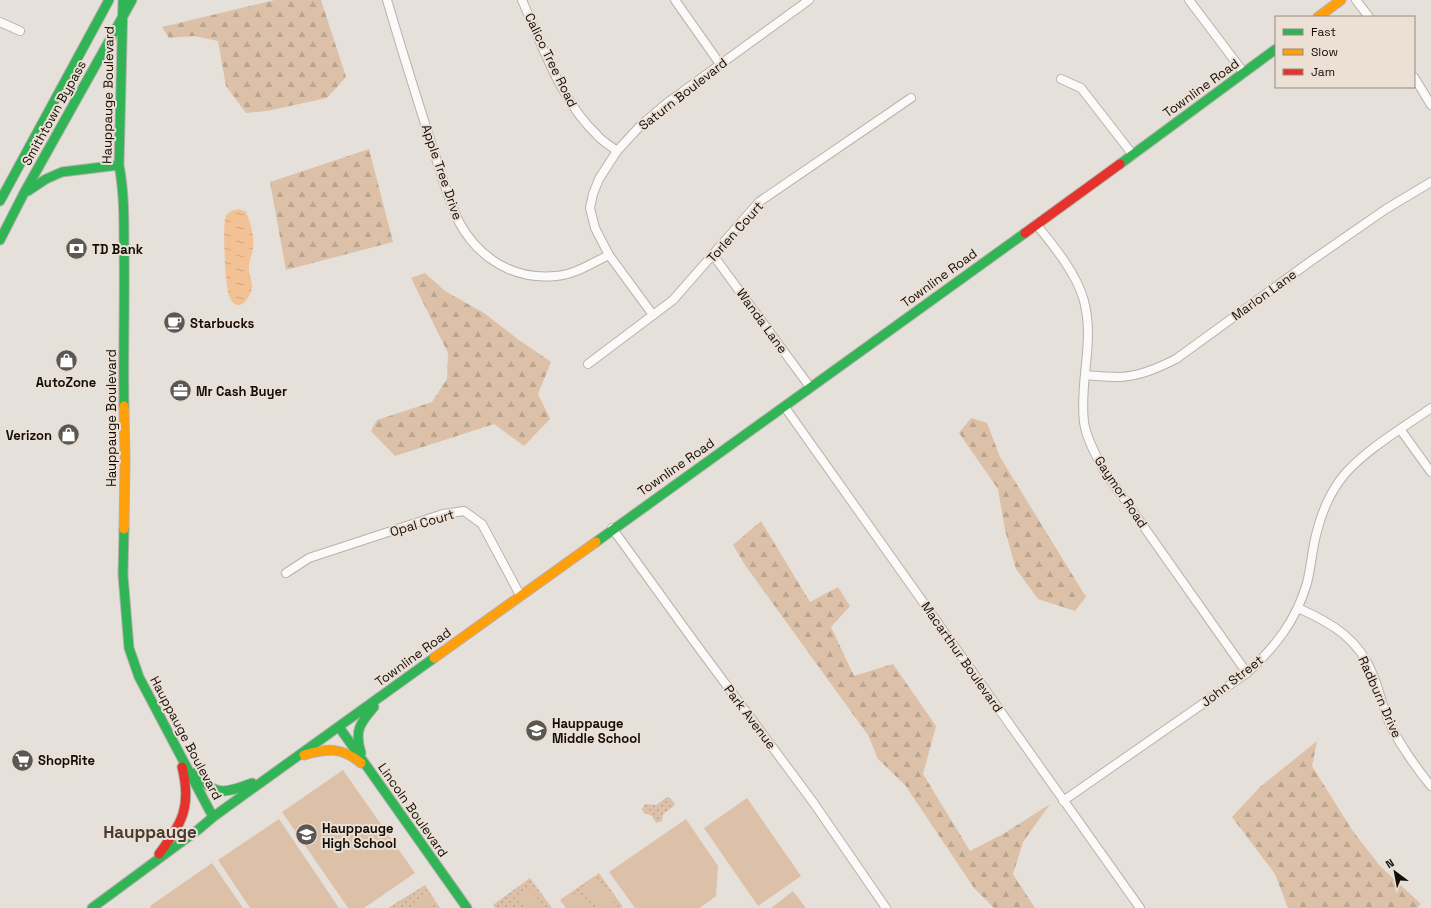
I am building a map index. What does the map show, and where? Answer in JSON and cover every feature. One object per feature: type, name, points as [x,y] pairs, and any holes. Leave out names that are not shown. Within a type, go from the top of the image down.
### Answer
[{"type":"main road","name":"Smithtown Bypass","points":[[0,201],[109,0]]},
{"type":"main road","name":"Hauppauge Boulevard","points":[[123,0],[119,165],[123,187],[125,291],[123,370],[125,461],[123,575],[129,648],[139,677],[213,817]]},
{"type":"main road","name":"Smithtown Bypass","points":[[0,240],[24,193],[132,0]]},
{"type":"main road","points":[[1319,16],[1341,0]]},
{"type":"main road","name":"Townline Road","points":[[92,908],[266,778],[339,727],[612,528],[1132,155],[1275,50]]},
{"type":"main road","points":[[24,193],[46,179],[62,172],[119,165]]},
{"type":"main road","points":[[370,771],[357,744],[356,732],[360,724],[383,695]]},
{"type":"main road","name":"Lincoln Boulevard","points":[[339,727],[467,908]]},
{"type":"main road","points":[[292,760],[314,752],[328,749],[338,750],[358,760],[370,771]]},
{"type":"main road","points":[[179,753],[203,784],[216,791],[226,792],[266,778]]},
{"type":"main road","points":[[154,862],[178,826],[183,815],[186,794],[184,773],[179,753]]},
{"type":"street","name":"Apple Tree Drive","points":[[387,0],[446,189],[458,222],[472,242],[485,256],[509,270],[534,276],[558,276],[583,268],[609,254]]},
{"type":"street","name":"Calico Tree Road","points":[[522,0],[562,87],[575,110],[598,136],[617,151]]},
{"type":"street","points":[[675,0],[720,64]]},
{"type":"street","name":"Saturn Boulevard","points":[[653,315],[609,254],[595,228],[590,208],[593,194],[599,179],[617,151],[641,125],[667,103],[809,0]]},
{"type":"street","points":[[1189,0],[1244,73]]},
{"type":"street","points":[[1356,0],[1368,16]]},
{"type":"street","points":[[0,22],[20,31]]},
{"type":"street","points":[[1060,78],[1081,88],[1132,155]]},
{"type":"street","points":[[1415,79],[1431,105]]},
{"type":"street","name":"Torlen Court","points":[[588,364],[673,300],[759,202],[911,98]]},
{"type":"street","name":"Marlon Lane","points":[[1085,375],[1120,377],[1138,374],[1176,359],[1380,214],[1421,186],[1431,182]]},
{"type":"street","name":"Gaymor Road","points":[[1036,224],[1073,276],[1084,299],[1088,323],[1088,352],[1083,400],[1084,423],[1092,449],[1103,469],[1247,673]]},
{"type":"street","name":"Wanda Lane","points":[[713,255],[810,387]]},
{"type":"street","name":"Macarthur Boulevard","points":[[784,406],[1140,908]]},
{"type":"street","name":"John Street","points":[[1063,801],[1247,673],[1264,657],[1278,640],[1298,608],[1307,584],[1321,515],[1344,476],[1362,458],[1431,408]]},
{"type":"street","points":[[1400,429],[1431,472]]},
{"type":"street","name":"Opal Court","points":[[286,573],[309,558],[443,514],[464,511],[482,524],[520,595]]},
{"type":"street","name":"Park Avenue","points":[[612,528],[813,802],[886,908]]},
{"type":"street","name":"Radburn Drive","points":[[1298,608],[1322,618],[1340,630],[1353,642],[1366,660],[1373,674],[1389,722],[1400,742],[1431,786]]},
{"type":"green space","points":[[275,0],[321,0],[346,77],[327,98],[267,111],[246,113],[226,86],[218,41],[194,36],[169,38],[162,27]]},
{"type":"green space","points":[[369,149],[393,242],[286,270],[270,182]]},
{"type":"green space","points":[[425,273],[445,291],[484,313],[551,362],[538,394],[550,419],[524,446],[494,424],[395,456],[371,431],[377,420],[432,402],[447,379],[448,353],[411,278]]},
{"type":"green space","points":[[971,418],[987,423],[1000,457],[1086,597],[1075,611],[1038,599],[1016,569],[1005,530],[998,489],[959,433]]},
{"type":"green space","points":[[761,521],[810,602],[838,587],[850,606],[831,627],[854,676],[893,664],[936,726],[923,774],[970,851],[1005,833],[1050,804],[1023,842],[1013,874],[1035,908],[994,908],[974,888],[905,785],[878,759],[868,735],[745,565],[733,545]]},
{"type":"green space","points":[[1317,741],[1312,766],[1352,830],[1380,866],[1421,904],[1417,908],[1288,908],[1275,874],[1232,817],[1260,787]]},
{"type":"green space","points":[[343,770],[415,873],[364,908],[348,908],[282,812]]},
{"type":"green space","points":[[667,797],[670,798],[675,804],[663,814],[662,821],[656,823],[652,816],[644,813],[642,809],[645,804],[656,805]]},
{"type":"green space","points":[[747,798],[801,876],[758,906],[704,828]]},
{"type":"green space","points":[[279,819],[339,908],[250,908],[218,860]]},
{"type":"green space","points":[[686,819],[718,866],[716,896],[700,908],[635,908],[609,872]]},
{"type":"green space","points":[[212,863],[243,908],[151,908],[150,906]]},
{"type":"green space","points":[[599,873],[623,907],[566,908],[560,900]]},
{"type":"green space","points":[[530,878],[552,908],[495,908],[493,905]]},
{"type":"green space","points":[[597,878],[618,908],[597,908],[583,888]]},
{"type":"green space","points":[[425,885],[440,908],[388,908]]},
{"type":"green space","points":[[531,889],[545,908],[526,908],[518,898]]},
{"type":"green space","points":[[579,891],[591,908],[569,908],[564,901]]},
{"type":"green space","points":[[793,891],[806,908],[771,908]]},
{"type":"green space","points":[[426,894],[434,908],[416,908],[413,903]]},
{"type":"water","points":[[239,209],[246,212],[252,229],[253,243],[249,268],[252,285],[251,291],[244,303],[237,305],[233,303],[228,292],[225,270],[224,231],[227,214],[233,210]]},
{"type":"traffic: fast","points":[[0,201],[109,0]]},
{"type":"traffic: fast","points":[[123,0],[119,165],[124,214],[124,406]]},
{"type":"traffic: fast","points":[[0,240],[24,193],[132,0]]},
{"type":"traffic: fast","points":[[1120,164],[1275,50]]},
{"type":"traffic: fast","points":[[28,191],[46,179],[62,172],[119,165]]},
{"type":"traffic: fast","points":[[596,542],[1025,233]]},
{"type":"traffic: fast","points":[[92,908],[213,817],[139,677],[129,648],[123,575],[124,529]]},
{"type":"traffic: fast","points":[[213,817],[434,658]]},
{"type":"traffic: fast","points":[[361,753],[358,733],[365,718],[374,707]]},
{"type":"traffic: fast","points":[[339,727],[467,908]]},
{"type":"traffic: fast","points":[[194,773],[208,786],[220,791],[227,791],[252,783]]},
{"type":"traffic: slow","points":[[1319,16],[1341,0]]},
{"type":"traffic: slow","points":[[124,406],[124,529]]},
{"type":"traffic: slow","points":[[434,658],[596,542]]},
{"type":"traffic: slow","points":[[304,755],[320,751],[334,750],[347,754],[361,763]]},
{"type":"traffic: jam","points":[[1025,233],[1120,164]]},
{"type":"traffic: jam","points":[[159,854],[174,833],[183,814],[186,793],[182,767]]},
{"type":"place","name":"TD Bank","points":[[76,249]]},
{"type":"place","name":"Starbucks","points":[[175,323]]},
{"type":"place","name":"AutoZone","points":[[66,360]]},
{"type":"place","name":"Mr Cash Buyer","points":[[181,391]]},
{"type":"place","name":"Verizon","points":[[68,435]]},
{"type":"place","name":"Hauppauge Middle School","points":[[537,730]]},
{"type":"place","name":"ShopRite","points":[[23,760]]},
{"type":"place","name":"Hauppauge High School","points":[[306,835]]},
{"type":"district","name":"Hauppauge","points":[[150,832]]}]
